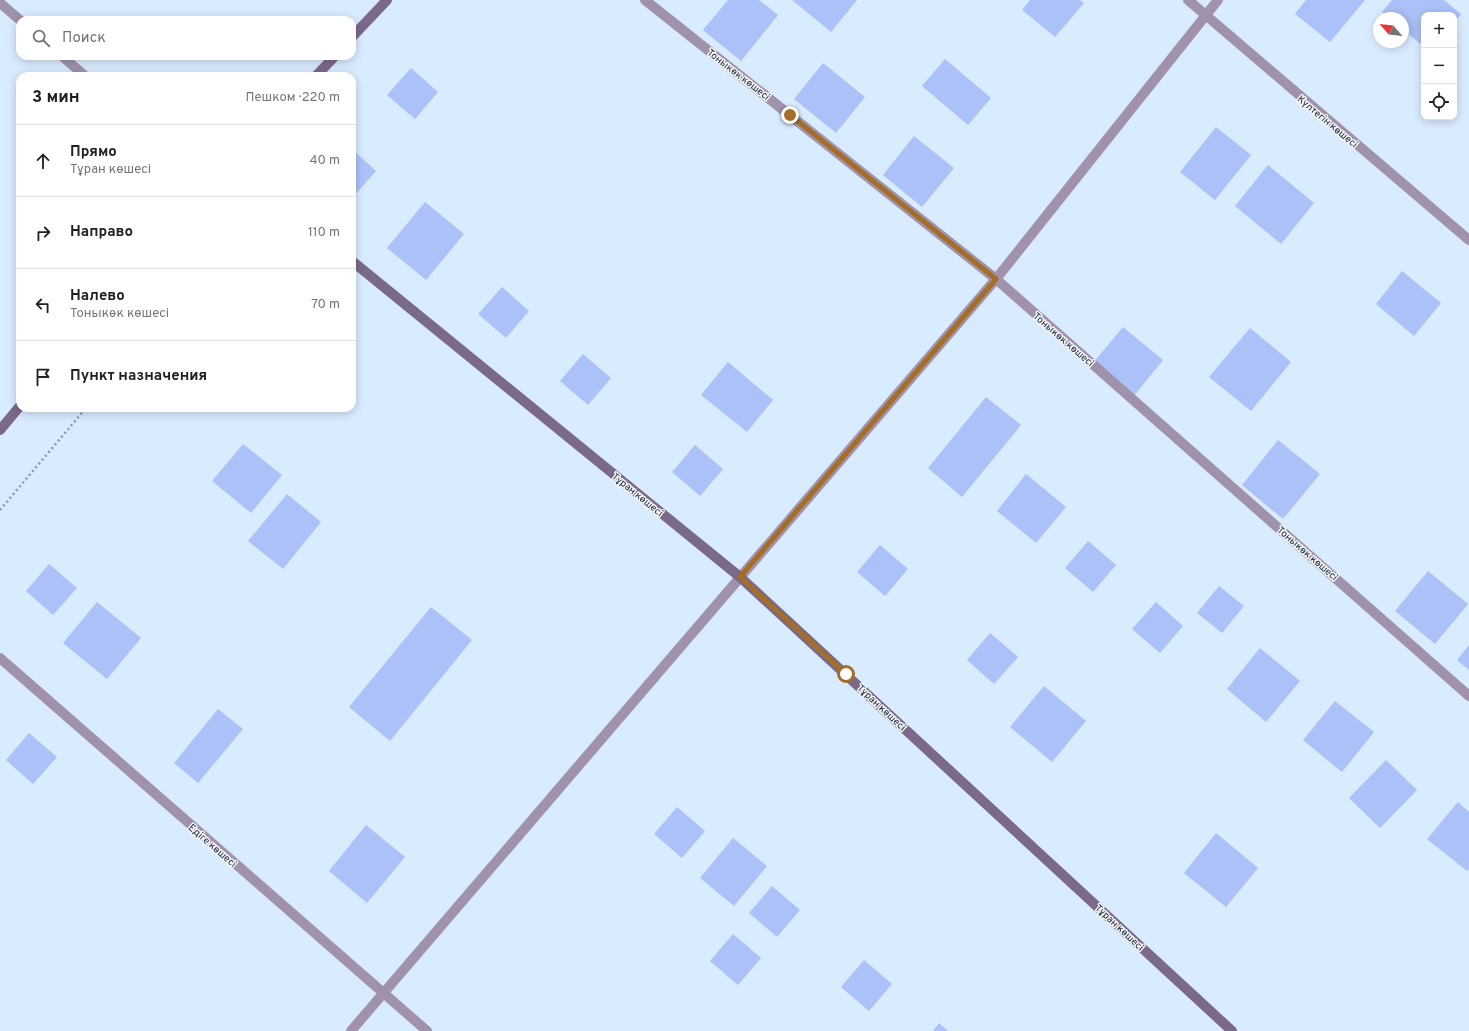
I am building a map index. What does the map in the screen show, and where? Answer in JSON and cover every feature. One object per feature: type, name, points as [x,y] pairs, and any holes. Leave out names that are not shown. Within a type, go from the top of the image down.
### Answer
[{"type":"street","points":[[356,33],[387,0]]},
{"type":"street","name":"Тоныкөк көшесі","points":[[645,0],[996,279],[1469,696]]},
{"type":"street","name":"Күлтегін көшесі","points":[[1188,0],[1469,240]]},
{"type":"street","points":[[351,1031],[996,279],[1218,0]]},
{"type":"street","points":[[0,3],[16,17]]},
{"type":"street","points":[[67,60],[80,72]]},
{"type":"street","points":[[320,72],[331,60]]},
{"type":"street","name":"Тұран көшесі","points":[[356,264],[740,577],[1232,1031]]},
{"type":"street","points":[[0,430],[16,411]]},
{"type":"street","name":"Едіге көшесі","points":[[0,658],[427,1031]]},
{"type":"path","points":[[0,510],[83,412]]},
{"type":"building","points":[[728,0],[759,0],[778,15],[741,61],[703,30]]},
{"type":"building","points":[[792,0],[857,0],[831,32]]},
{"type":"building","points":[[1030,0],[1080,0],[1084,3],[1055,37],[1022,10]]},
{"type":"building","points":[[1306,0],[1365,0],[1330,42],[1295,14]]},
{"type":"building","points":[[1392,0],[1444,0],[1461,14],[1457,19],[1457,12],[1421,12],[1421,44],[1409,34],[1409,12],[1382,12]]},
{"type":"building","points":[[945,59],[991,98],[968,125],[922,86]]},
{"type":"building","points":[[823,63],[865,97],[836,133],[794,99]]},
{"type":"building","points":[[411,68],[438,92],[415,119],[387,95]]},
{"type":"building","points":[[1216,127],[1251,155],[1215,200],[1180,172]]},
{"type":"building","points":[[914,136],[954,168],[922,207],[883,175]]},
{"type":"building","points":[[356,153],[376,171],[356,194]]},
{"type":"building","points":[[1268,165],[1314,203],[1281,244],[1235,206]]},
{"type":"building","points":[[425,202],[464,234],[426,280],[387,248]]},
{"type":"building","points":[[1402,271],[1441,303],[1414,336],[1376,304]]},
{"type":"building","points":[[502,287],[529,311],[506,338],[478,314]]},
{"type":"building","points":[[1123,327],[1163,360],[1133,397],[1093,363]]},
{"type":"building","points":[[1250,328],[1291,362],[1251,411],[1209,377]]},
{"type":"building","points":[[583,354],[611,378],[588,405],[560,381]]},
{"type":"building","points":[[728,362],[773,400],[747,432],[701,395]]},
{"type":"building","points":[[986,397],[1021,425],[962,497],[928,468]]},
{"type":"building","points":[[1278,440],[1320,474],[1283,519],[1242,485]]},
{"type":"building","points":[[243,444],[282,475],[251,513],[212,481]]},
{"type":"building","points":[[695,445],[723,469],[700,496],[672,472]]},
{"type":"building","points":[[1026,474],[1066,507],[1036,543],[997,511]]},
{"type":"building","points":[[287,494],[321,522],[283,569],[248,541]]},
{"type":"building","points":[[1088,541],[1116,565],[1093,592],[1065,568]]},
{"type":"building","points":[[880,545],[908,569],[885,596],[857,572]]},
{"type":"building","points":[[49,564],[77,588],[53,615],[26,591]]},
{"type":"building","points":[[1428,571],[1468,604],[1435,644],[1395,611]]},
{"type":"building","points":[[1219,586],[1244,606],[1222,633],[1197,613]]},
{"type":"building","points":[[97,602],[141,638],[107,679],[63,643]]},
{"type":"building","points":[[1156,602],[1183,626],[1160,653],[1132,629]]},
{"type":"building","points":[[431,607],[472,640],[390,741],[349,707]]},
{"type":"building","points":[[990,633],[1018,657],[994,684],[967,660]]},
{"type":"building","points":[[1469,645],[1469,670],[1457,660]]},
{"type":"building","points":[[1260,648],[1300,681],[1266,722],[1227,689]]},
{"type":"building","points":[[1044,686],[1086,721],[1052,762],[1010,727]]},
{"type":"building","points":[[1335,701],[1374,732],[1342,772],[1303,740]]},
{"type":"building","points":[[218,709],[243,729],[198,783],[174,763]]},
{"type":"building","points":[[29,733],[57,757],[33,784],[6,760]]},
{"type":"building","points":[[1386,760],[1417,790],[1380,828],[1349,798]]},
{"type":"building","points":[[1458,802],[1469,812],[1469,869],[1467,871],[1427,839]]},
{"type":"building","points":[[677,807],[705,831],[682,858],[654,834]]},
{"type":"building","points":[[366,825],[405,857],[367,903],[329,871]]},
{"type":"building","points":[[1216,833],[1258,868],[1226,907],[1184,873]]},
{"type":"building","points":[[733,838],[767,866],[734,906],[700,878]]},
{"type":"building","points":[[772,886],[800,910],[777,937],[749,913]]},
{"type":"building","points":[[733,934],[761,958],[738,985],[710,961]]},
{"type":"building","points":[[864,960],[892,984],[869,1011],[841,987]]},
{"type":"building","points":[[939,1023],[948,1031],[933,1031]]},
{"type":"route","points":[[790,115],[996,279],[740,577],[846,674]]}]
